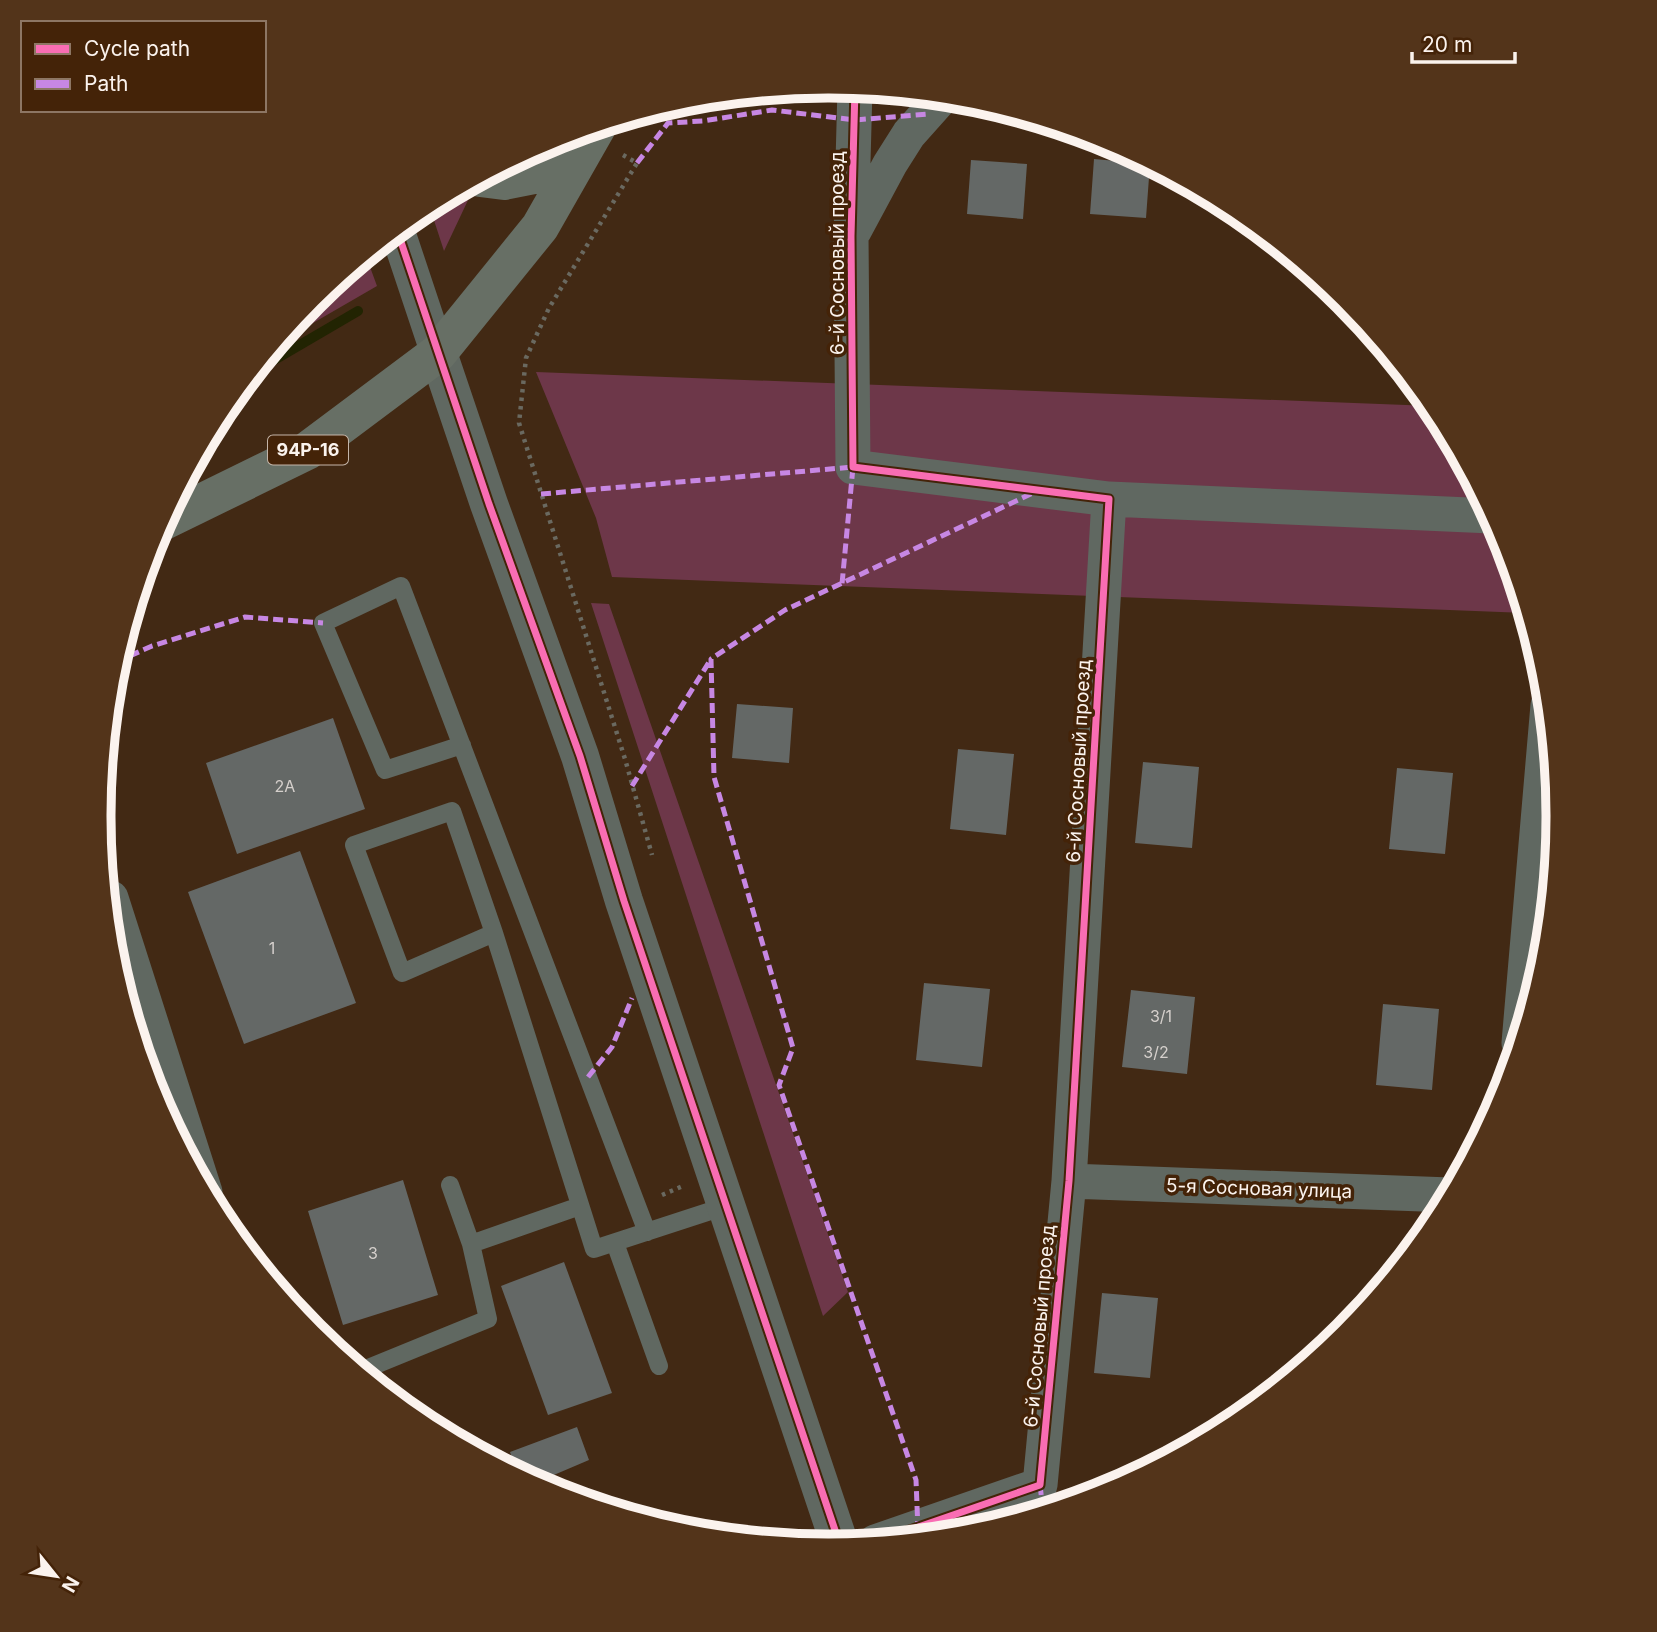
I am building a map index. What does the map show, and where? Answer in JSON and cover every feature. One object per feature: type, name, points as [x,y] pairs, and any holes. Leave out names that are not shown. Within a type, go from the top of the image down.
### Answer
[{"type":"main road","points":[[496,180],[504,181],[588,143]]},
{"type":"main road","name":"94Р-16","points":[[177,514],[307,451],[438,353],[540,227],[588,143]]},
{"type":"street","name":"6-й Сосновый проезд","points":[[856,99],[851,236],[853,467],[1109,499],[1069,1181],[1040,1485],[913,1529]]},
{"type":"street","points":[[851,236],[909,134],[934,106]]},
{"type":"street","points":[[400,240],[489,504],[580,756],[624,901],[836,1534]]},
{"type":"street","points":[[1109,499],[1480,515]]},
{"type":"street","points":[[1523,999],[1544,756]]},
{"type":"street","points":[[119,923],[189,1141]]},
{"type":"street","name":"5-я Сосновая улица","points":[[1069,1181],[1438,1195]]},
{"type":"lane","points":[[462,745],[385,770],[323,623],[401,586],[462,745],[646,1232]]},
{"type":"lane","points":[[494,933],[402,973],[354,845],[452,811],[494,933],[594,1249],[726,1206]]},
{"type":"lane","points":[[369,1368],[488,1319],[471,1244],[450,1185]]},
{"type":"lane","points":[[471,1244],[580,1206]]},
{"type":"lane","points":[[615,1242],[659,1366]]},
{"type":"path","points":[[588,143],[637,163],[549,308],[526,358],[519,423],[621,746],[654,863]]},
{"type":"path","points":[[633,1197],[665,1195],[687,1184]]},
{"type":"shaded area","points":[[472,193],[444,251],[433,217]]},
{"type":"shaded area","points":[[369,264],[377,286],[301,330]]},
{"type":"shaded area","points":[[536,372],[1417,405],[1450,457],[1472,498],[1492,541],[1517,613],[612,577],[596,518]]},
{"type":"shaded area","points":[[591,603],[609,604],[848,1292],[823,1316]]},
{"type":"building","points":[[1094,159],[1122,162],[1149,174],[1146,218],[1090,214]]},
{"type":"building","points":[[971,160],[1027,164],[1023,219],[967,214]]},
{"type":"building","points":[[737,704],[793,708],[789,763],[732,758]]},
{"type":"building","points":[[333,718],[365,809],[237,854],[206,763]]},
{"type":"building","points":[[958,749],[1014,754],[1006,835],[950,829]]},
{"type":"building","points":[[1143,762],[1199,767],[1192,848],[1135,843]]},
{"type":"building","points":[[1397,768],[1453,773],[1445,854],[1389,849]]},
{"type":"building","points":[[300,851],[356,1003],[244,1044],[188,892]]},
{"type":"building","points":[[924,983],[990,989],[982,1067],[916,1060]]},
{"type":"building","points":[[1131,990],[1195,997],[1187,1074],[1122,1067]]},
{"type":"building","points":[[1383,1004],[1439,1009],[1432,1090],[1376,1085]]},
{"type":"building","points":[[403,1180],[438,1295],[343,1325],[308,1211]]},
{"type":"building","points":[[564,1262],[612,1393],[548,1415],[501,1286]]},
{"type":"building","points":[[1102,1293],[1158,1298],[1150,1378],[1094,1373]]},
{"type":"building","points":[[577,1427],[589,1460],[549,1477],[513,1461],[510,1452]]},
{"type":"waterway","points":[[275,359],[358,311]]},
{"type":"marked path","points":[[637,163],[668,123],[703,121],[772,110],[855,120],[928,114]]},
{"type":"marked path","points":[[541,494],[853,467],[842,584]]},
{"type":"marked path","points":[[918,1528],[916,1480],[779,1085],[793,1048],[714,777],[711,659],[785,610],[1035,492]]},
{"type":"marked path","points":[[129,656],[152,646],[245,617],[323,623]]},
{"type":"marked path","points":[[632,786],[711,659]]},
{"type":"marked path","points":[[588,1077],[612,1047],[632,998]]},
{"type":"marked path","points":[[1040,1485],[1042,1501]]},
{"type":"cycle path","points":[[855,99],[851,236],[853,467],[1109,499],[1069,1181],[1040,1485],[913,1529]]},
{"type":"cycle path","points":[[400,240],[489,504],[580,756],[624,901],[836,1534]]}]
